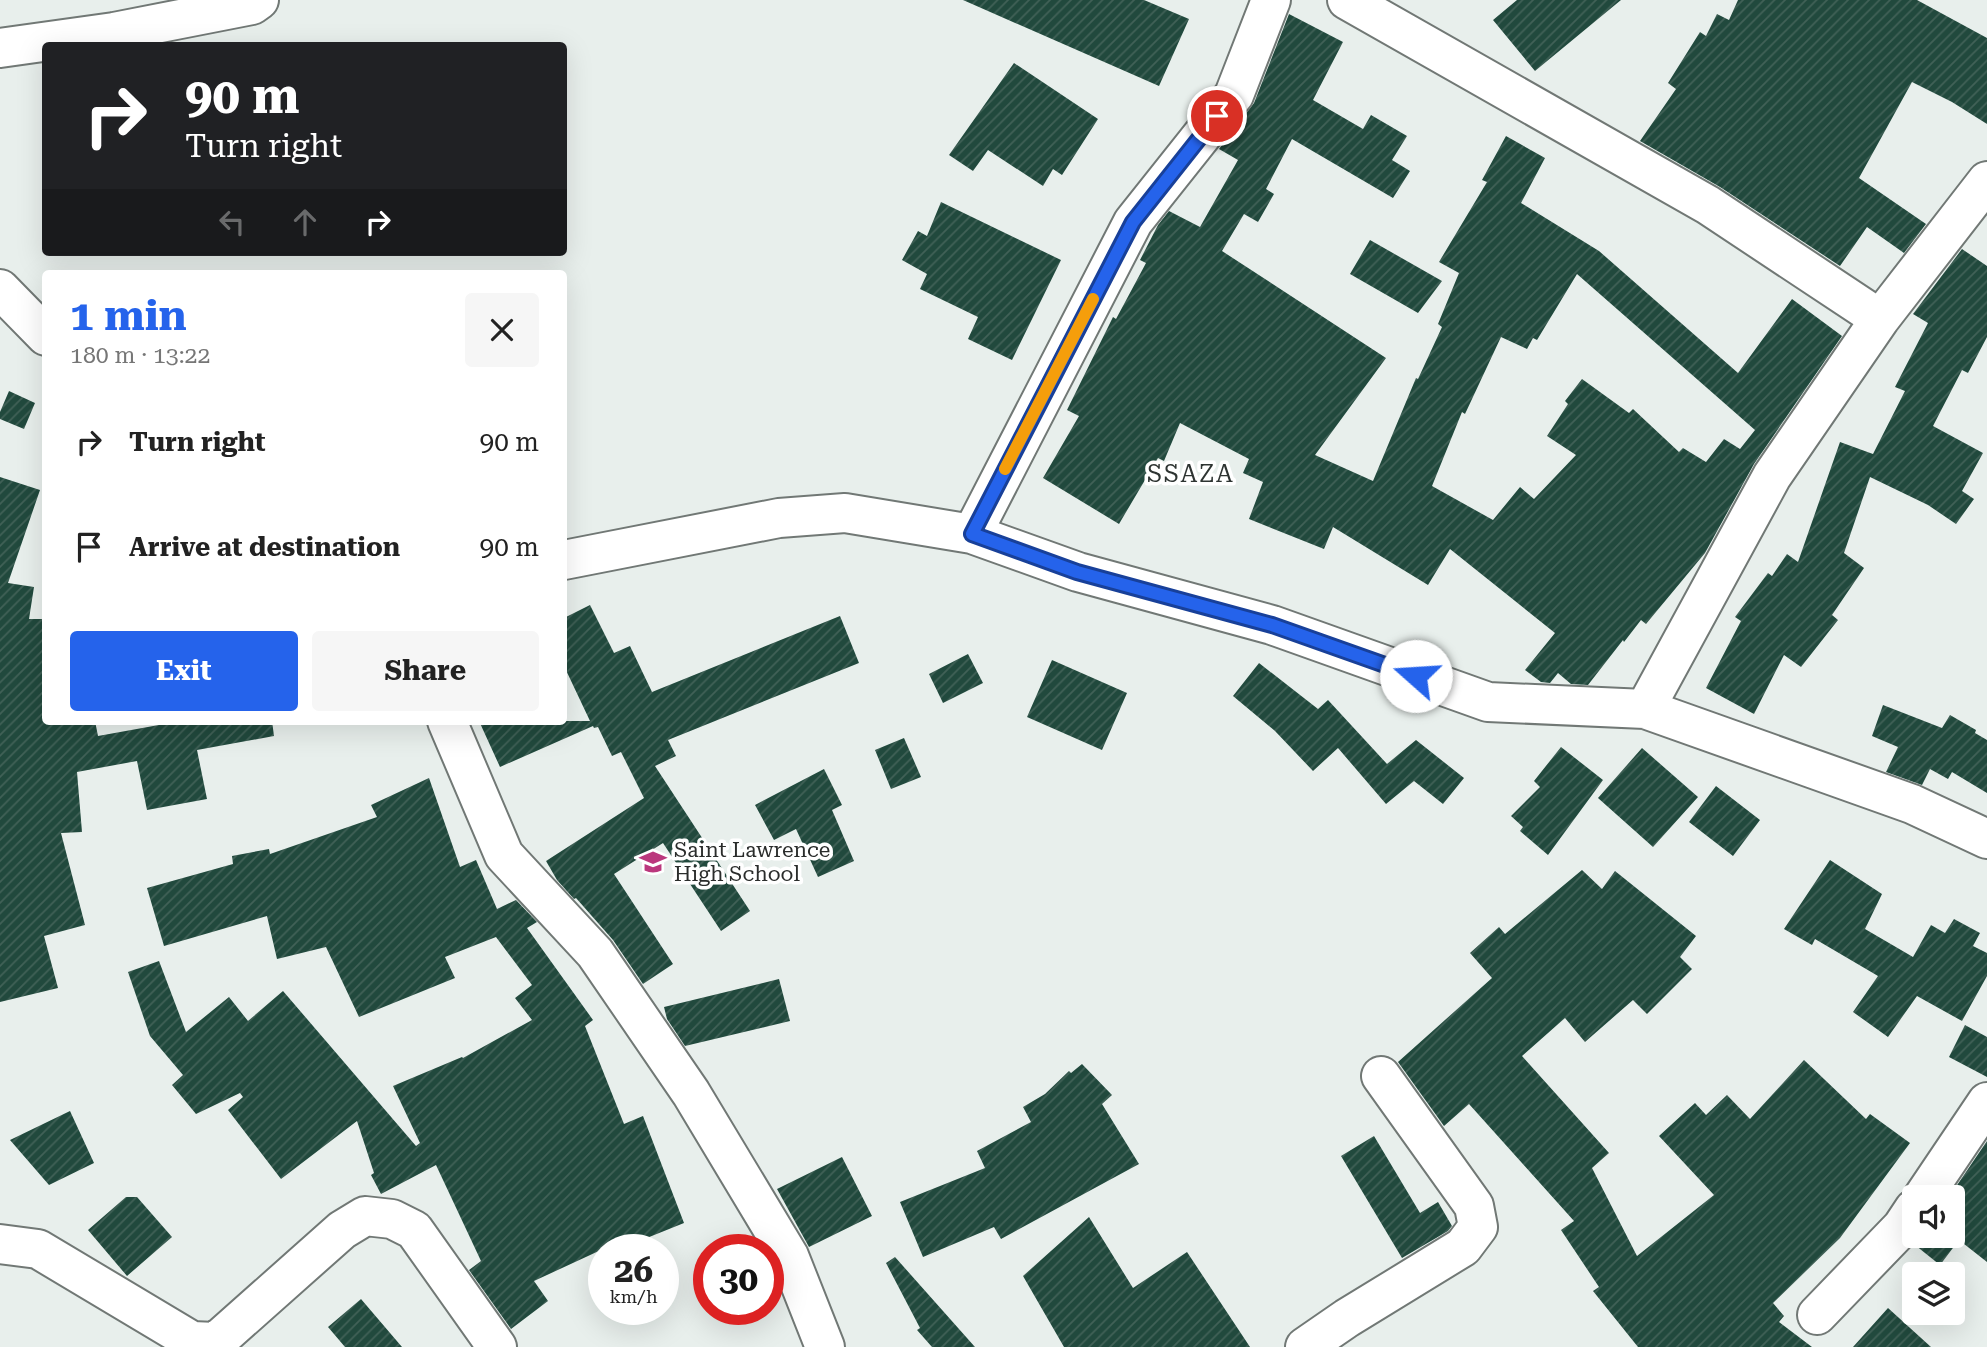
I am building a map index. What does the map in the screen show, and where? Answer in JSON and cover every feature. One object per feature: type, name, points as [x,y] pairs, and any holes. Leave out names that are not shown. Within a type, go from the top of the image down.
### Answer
[{"type":"street","points":[[43,42],[114,32],[252,5],[258,0]]},
{"type":"street","points":[[972,534],[1133,222],[1234,95],[1271,0]]},
{"type":"street","points":[[1347,0],[1708,205],[1881,319]]},
{"type":"street","points":[[0,48],[42,42]]},
{"type":"street","points":[[1646,709],[1772,476],[1881,319],[1986,184]]},
{"type":"street","points":[[0,289],[42,332]]},
{"type":"street","points":[[567,560],[779,518],[845,513],[972,534],[1077,572],[1272,625],[1488,702],[1646,709],[1913,804],[1987,839]]},
{"type":"street","points":[[449,725],[504,855],[595,953],[691,1093],[789,1256],[825,1347]]},
{"type":"street","points":[[1305,1347],[1462,1247],[1478,1227],[1474,1206],[1381,1076]]},
{"type":"street","points":[[1931,1185],[1987,1102]]},
{"type":"street","points":[[0,1244],[38,1249],[192,1341],[216,1342],[342,1230],[365,1216],[392,1219],[414,1230],[498,1347]]},
{"type":"street","points":[[1817,1315],[1902,1227]]},
{"type":"building","points":[[963,0],[1144,0],[1189,19],[1159,86]]},
{"type":"building","points":[[1517,0],[1621,0],[1535,71],[1493,20]]},
{"type":"building","points":[[1738,0],[1917,0],[1987,38],[1987,124],[1912,82],[1859,178],[1926,224],[1904,253],[1867,227],[1840,266],[1720,187],[1640,141],[1676,89],[1668,83],[1700,32],[1706,36],[1717,14],[1729,20]]},
{"type":"building","points":[[1289,14],[1343,42],[1313,100],[1363,129],[1371,115],[1407,136],[1392,160],[1410,171],[1393,198],[1292,139],[1266,189],[1274,194],[1258,222],[1244,214],[1222,251],[1386,358],[1315,455],[1373,481],[1416,378],[1418,379],[1442,327],[1438,324],[1459,273],[1439,262],[1487,182],[1482,180],[1506,136],[1545,158],[1521,203],[1599,251],[1738,373],[1792,299],[1842,336],[1754,464],[1705,553],[1646,624],[1641,620],[1624,642],[1623,640],[1588,685],[1571,684],[1558,673],[1550,683],[1541,682],[1525,670],[1555,633],[1450,549],[1428,585],[1333,527],[1324,549],[1249,519],[1263,482],[1243,473],[1249,459],[1180,423],[1164,461],[1158,458],[1119,524],[1043,478],[1079,416],[1067,410],[1113,317],[1116,319],[1146,263],[1140,260],[1158,225],[1169,211],[1200,227],[1238,160],[1219,149],[1254,103]],"holes":[[[1577,274],[1755,430],[1740,449],[1724,439],[1706,462],[1683,448],[1679,452],[1633,409],[1629,413],[1582,379],[1565,401],[1568,404],[1547,436],[1576,455],[1534,499],[1520,487],[1493,520],[1432,486],[1462,412],[1465,414],[1501,337],[1527,349],[1533,338],[1537,340]]]},
{"type":"building","points":[[1014,63],[1098,119],[1062,175],[1053,169],[1043,186],[988,150],[973,171],[949,155]]},
{"type":"building","points":[[941,202],[1061,260],[1012,360],[968,339],[978,317],[920,289],[927,274],[902,260],[918,231],[927,236]]},
{"type":"building","points":[[1370,240],[1442,281],[1418,313],[1350,274]]},
{"type":"building","points":[[1962,249],[1987,266],[1987,337],[1968,373],[1962,370],[1933,426],[1983,453],[1962,491],[1974,499],[1956,524],[1928,505],[1870,477],[1844,553],[1864,568],[1832,615],[1838,620],[1801,667],[1784,655],[1754,714],[1706,688],[1741,621],[1735,617],[1768,573],[1772,576],[1787,554],[1798,562],[1840,442],[1873,454],[1905,391],[1895,387],[1928,323],[1913,314]]},
{"type":"building","points":[[9,391],[35,403],[24,429],[0,419],[0,412]]},
{"type":"building","points":[[0,477],[40,490],[8,583],[34,587],[29,619],[42,619],[42,725],[96,725],[98,736],[159,725],[273,725],[274,736],[197,750],[207,799],[147,810],[137,761],[77,772],[82,832],[61,833],[85,925],[44,936],[58,988],[0,1002]]},
{"type":"building","points":[[590,605],[614,653],[630,646],[652,692],[840,616],[859,663],[668,740],[676,756],[655,766],[750,911],[721,931],[663,843],[614,874],[673,964],[643,984],[613,940],[557,880],[546,861],[644,798],[621,752],[612,756],[598,727],[593,726],[500,767],[481,725],[567,725],[567,721],[590,721],[567,672],[567,616]]},
{"type":"building","points":[[968,654],[983,683],[943,703],[929,674]]},
{"type":"building","points":[[1052,660],[1127,693],[1102,750],[1027,717]]},
{"type":"building","points":[[1259,663],[1318,709],[1328,700],[1387,764],[1416,740],[1464,778],[1443,804],[1414,781],[1386,804],[1338,748],[1313,771],[1275,731],[1233,696]]},
{"type":"building","points":[[1883,705],[1942,728],[1950,715],[1976,730],[1975,733],[1987,740],[1987,793],[1952,772],[1948,779],[1930,769],[1922,785],[1886,772],[1898,747],[1872,736]]},
{"type":"building","points":[[904,738],[921,777],[891,789],[875,750]]},
{"type":"building","points":[[1561,747],[1603,780],[1548,855],[1520,831],[1523,827],[1511,816],[1540,787],[1534,781]]},
{"type":"building","points":[[1642,748],[1698,797],[1653,847],[1598,798]]},
{"type":"building","points":[[824,769],[842,805],[832,810],[854,861],[818,877],[796,829],[774,840],[755,805]]},
{"type":"building","points":[[429,778],[460,867],[476,860],[497,909],[516,900],[537,922],[527,928],[593,1020],[585,1026],[624,1124],[643,1116],[684,1223],[657,1234],[588,1234],[588,1256],[534,1281],[548,1301],[511,1329],[469,1270],[481,1261],[436,1165],[381,1194],[371,1175],[374,1173],[357,1121],[281,1179],[228,1110],[243,1097],[240,1093],[196,1114],[172,1085],[183,1075],[150,1036],[128,972],[159,961],[186,1032],[229,997],[248,1021],[283,991],[416,1146],[420,1143],[393,1086],[463,1058],[532,1020],[515,998],[532,985],[496,937],[445,957],[455,978],[359,1017],[326,947],[277,959],[267,916],[164,946],[147,888],[233,864],[232,856],[269,849],[270,854],[377,817],[371,805]]},
{"type":"building","points":[[1716,786],[1760,820],[1733,856],[1689,822]]},
{"type":"building","points":[[1830,860],[1882,894],[1865,929],[1913,957],[1931,925],[1945,933],[1954,919],[1980,933],[1973,946],[1987,953],[1987,976],[1962,1021],[1917,996],[1888,1037],[1853,1012],[1878,976],[1815,939],[1812,945],[1784,929]]},
{"type":"building","points":[[1582,870],[1602,889],[1615,871],[1696,936],[1680,957],[1692,969],[1647,1014],[1633,1000],[1585,1042],[1565,1018],[1522,1056],[1609,1153],[1592,1168],[1637,1256],[1714,1195],[1659,1136],[1695,1103],[1706,1115],[1727,1095],[1750,1119],[1804,1060],[1866,1119],[1870,1114],[1910,1143],[1840,1238],[1773,1303],[1784,1316],[1779,1322],[1812,1347],[1638,1347],[1593,1291],[1599,1287],[1561,1230],[1574,1221],[1469,1104],[1444,1126],[1398,1062],[1492,978],[1470,953],[1499,927],[1505,934]]},
{"type":"building","points":[[779,979],[790,1021],[685,1046],[667,1019],[664,1007]]},
{"type":"building","points":[[1965,1025],[1987,1037],[1987,1077],[1949,1057]]},
{"type":"building","points":[[1082,1064],[1112,1095],[1102,1104],[1139,1164],[1001,1239],[994,1227],[923,1257],[900,1202],[985,1168],[977,1151],[1031,1122],[1023,1107],[1045,1094],[1069,1071],[1071,1073]]},
{"type":"building","points":[[70,1111],[94,1163],[49,1185],[10,1140]]},
{"type":"building","points":[[1374,1136],[1420,1213],[1438,1202],[1452,1226],[1402,1258],[1341,1156]]},
{"type":"building","points":[[1987,1141],[1987,1262],[1965,1245],[1965,1185],[1957,1185]]},
{"type":"building","points":[[842,1157],[872,1216],[809,1247],[777,1189]]},
{"type":"building","points":[[126,1197],[137,1197],[172,1237],[127,1276],[88,1230]]},
{"type":"building","points":[[1089,1217],[1133,1288],[1187,1252],[1250,1347],[1064,1347],[1023,1276]]},
{"type":"building","points":[[1919,1248],[1953,1248],[1942,1262],[1936,1262]]},
{"type":"building","points":[[895,1257],[975,1347],[932,1347],[917,1330],[920,1328],[886,1263]]},
{"type":"building","points":[[361,1299],[402,1347],[345,1347],[328,1327]]},
{"type":"building","points":[[1888,1308],[1902,1321],[1902,1325],[1907,1325],[1931,1347],[1853,1347]]},
{"type":"slow traffic","points":[[1005,469],[1093,299]]},
{"type":"place","name":"Saint Lawrence High School","points":[[653,862]]},
{"type":"district","name":"SSAZA","points":[[1191,474]]},
{"type":"route","points":[[1217,116],[1133,222],[972,534],[1077,572],[1272,625],[1416,676]]}]
